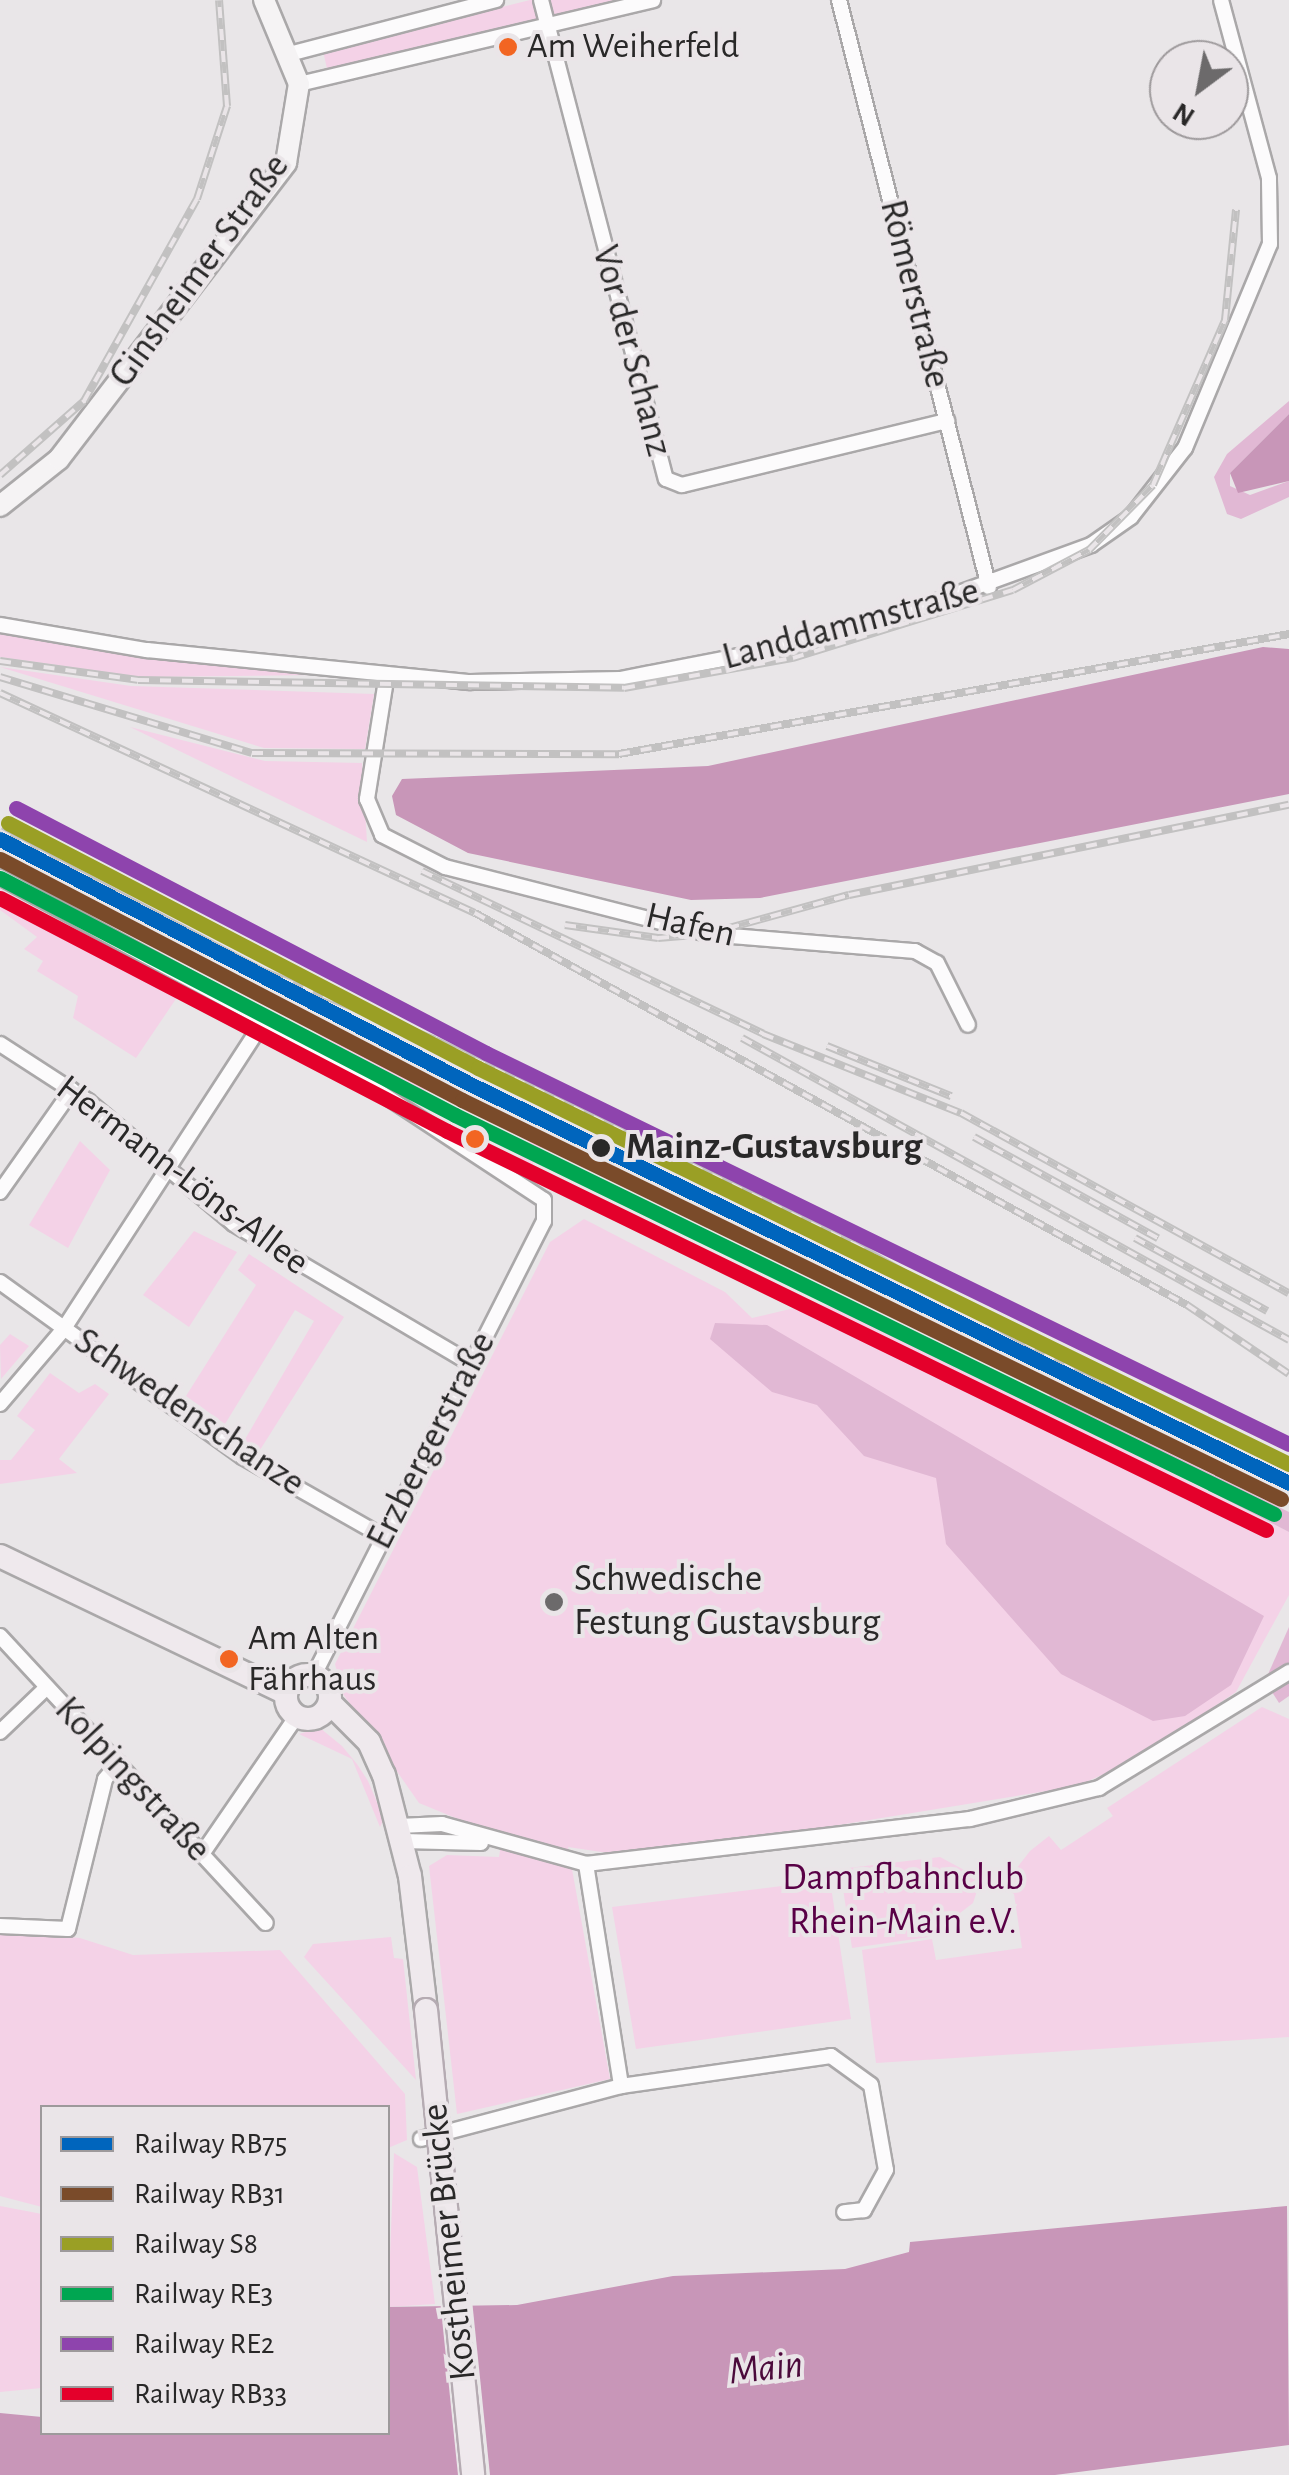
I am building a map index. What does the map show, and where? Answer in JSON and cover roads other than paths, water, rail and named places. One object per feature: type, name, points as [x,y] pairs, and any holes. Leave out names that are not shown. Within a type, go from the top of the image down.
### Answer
[{"type":"main road","name":"Ginsheimer Straße","points":[[0,506],[59,459],[262,202],[294,144],[300,84],[293,53],[264,0]]},
{"type":"main road","points":[[0,1556],[288,1688],[297,1716],[327,1709]]},
{"type":"main road","points":[[288,1688],[314,1675]]},
{"type":"main road","name":"Kostheimer Brücke","points":[[314,1675],[327,1709],[370,1742],[401,1834],[426,2010],[473,2475]]},
{"type":"street","points":[[293,53],[496,0]]},
{"type":"street","name":"Vor der Schanz","points":[[541,0],[666,480],[682,485],[947,422]]},
{"type":"street","points":[[300,84],[653,0]]},
{"type":"street","name":"Römerstraße","points":[[839,0],[989,587]]},
{"type":"street","name":"Landdammstraße","points":[[0,625],[387,674],[620,679],[841,636],[989,587],[1091,545],[1131,517],[1202,416],[1262,272],[1274,208],[1221,0]]},
{"type":"street","name":"Hafen","points":[[387,674],[367,799],[382,835],[446,867],[707,934],[915,951],[937,963],[968,1025]]},
{"type":"street","points":[[0,877],[264,1020],[170,1171],[63,1330],[0,1404]]},
{"type":"street","name":"Erzbergerstraße","points":[[264,1020],[525,1183],[546,1205],[472,1364],[314,1675]]},
{"type":"street","name":"Hermann-Löns-Allee","points":[[0,1044],[72,1090],[170,1171],[312,1275],[472,1364]]},
{"type":"street","points":[[0,1192],[72,1090]]},
{"type":"street","name":"Schwedenschanze","points":[[0,1282],[243,1457],[382,1536]]},
{"type":"street","name":"Kolpingstraße","points":[[0,1636],[266,1922]]},
{"type":"street","points":[[401,1834],[502,1844],[586,1864],[704,1856],[1068,1799],[1289,1672]]},
{"type":"street","points":[[2,1723],[46,1688]]},
{"type":"street","points":[[202,1854],[297,1716]]},
{"type":"street","points":[[0,1926],[68,1929],[104,1784],[119,1763]]},
{"type":"street","points":[[586,1864],[621,2086]]},
{"type":"street","points":[[421,2140],[621,2086],[813,2054],[846,2061],[872,2085],[886,2170],[864,2210],[844,2212]]},
{"type":"water","points":[[1289,414],[1289,481],[1238,493],[1230,473]]},
{"type":"water","points":[[1263,647],[1289,649],[1289,794],[760,898],[691,900],[468,853],[396,815],[392,796],[402,779],[708,766]]},
{"type":"water","name":"Main","points":[[1287,2206],[1289,2445],[1055,2475],[0,2475],[0,2413],[40,2417],[40,2435],[390,2435],[390,2307],[517,2305],[673,2276],[845,2269],[909,2252],[910,2242]]},
{"type":"railway","points":[[0,475],[84,401],[197,199],[227,106],[219,0]]},
{"type":"railway","points":[[0,661],[138,680],[624,688],[793,658],[1013,590],[1089,550],[1153,485],[1225,320],[1236,210]]},
{"type":"railway","points":[[0,677],[252,753],[619,754],[1289,634]]},
{"type":"railway","points":[[0,693],[475,913],[1187,1305],[1289,1374]]},
{"type":"railway","points":[[565,925],[658,938],[707,934],[849,895],[1289,805]]},
{"type":"railway","points":[[0,831],[262,971],[435,1040],[854,1244],[1169,1425]]},
{"type":"railway","points":[[422,871],[763,1034],[961,1113],[1289,1293]]},
{"type":"railway","points":[[742,1038],[1289,1340]]},
{"type":"railway","points":[[827,1046],[951,1096]]},
{"type":"railway","points":[[974,1137],[1158,1238]]},
{"type":"railway","points":[[1135,1238],[1267,1311]]},
{"type":"rail line","name":"RE2","points":[[16,808],[486,1053],[1289,1444]]},
{"type":"rail line","name":"S8","points":[[8,823],[478,1068],[1289,1464]]},
{"type":"rail line","name":"RB75","points":[[0,839],[470,1084],[1289,1483]]},
{"type":"rail line","name":"RB31","points":[[0,859],[462,1100],[1281,1499]]},
{"type":"rail line","name":"RE3","points":[[0,878],[455,1115],[1274,1514]]},
{"type":"rail line","name":"RB33","points":[[0,898],[447,1131],[1266,1530]]},
{"type":"place","name":"Am Weiherfeld","points":[[508,47]]},
{"type":"place","name":"Mainz-Gustavsburg","points":[[601,1148]]},
{"type":"place","name":"Schwedische Festung Gustavsburg","points":[[554,1602]]},
{"type":"place","name":"Am Alten Fährhaus","points":[[229,1659]]},
{"type":"park label","name":"Dampfbahnclub Rhein-Main e.V.","points":[[903,1901]]}]
